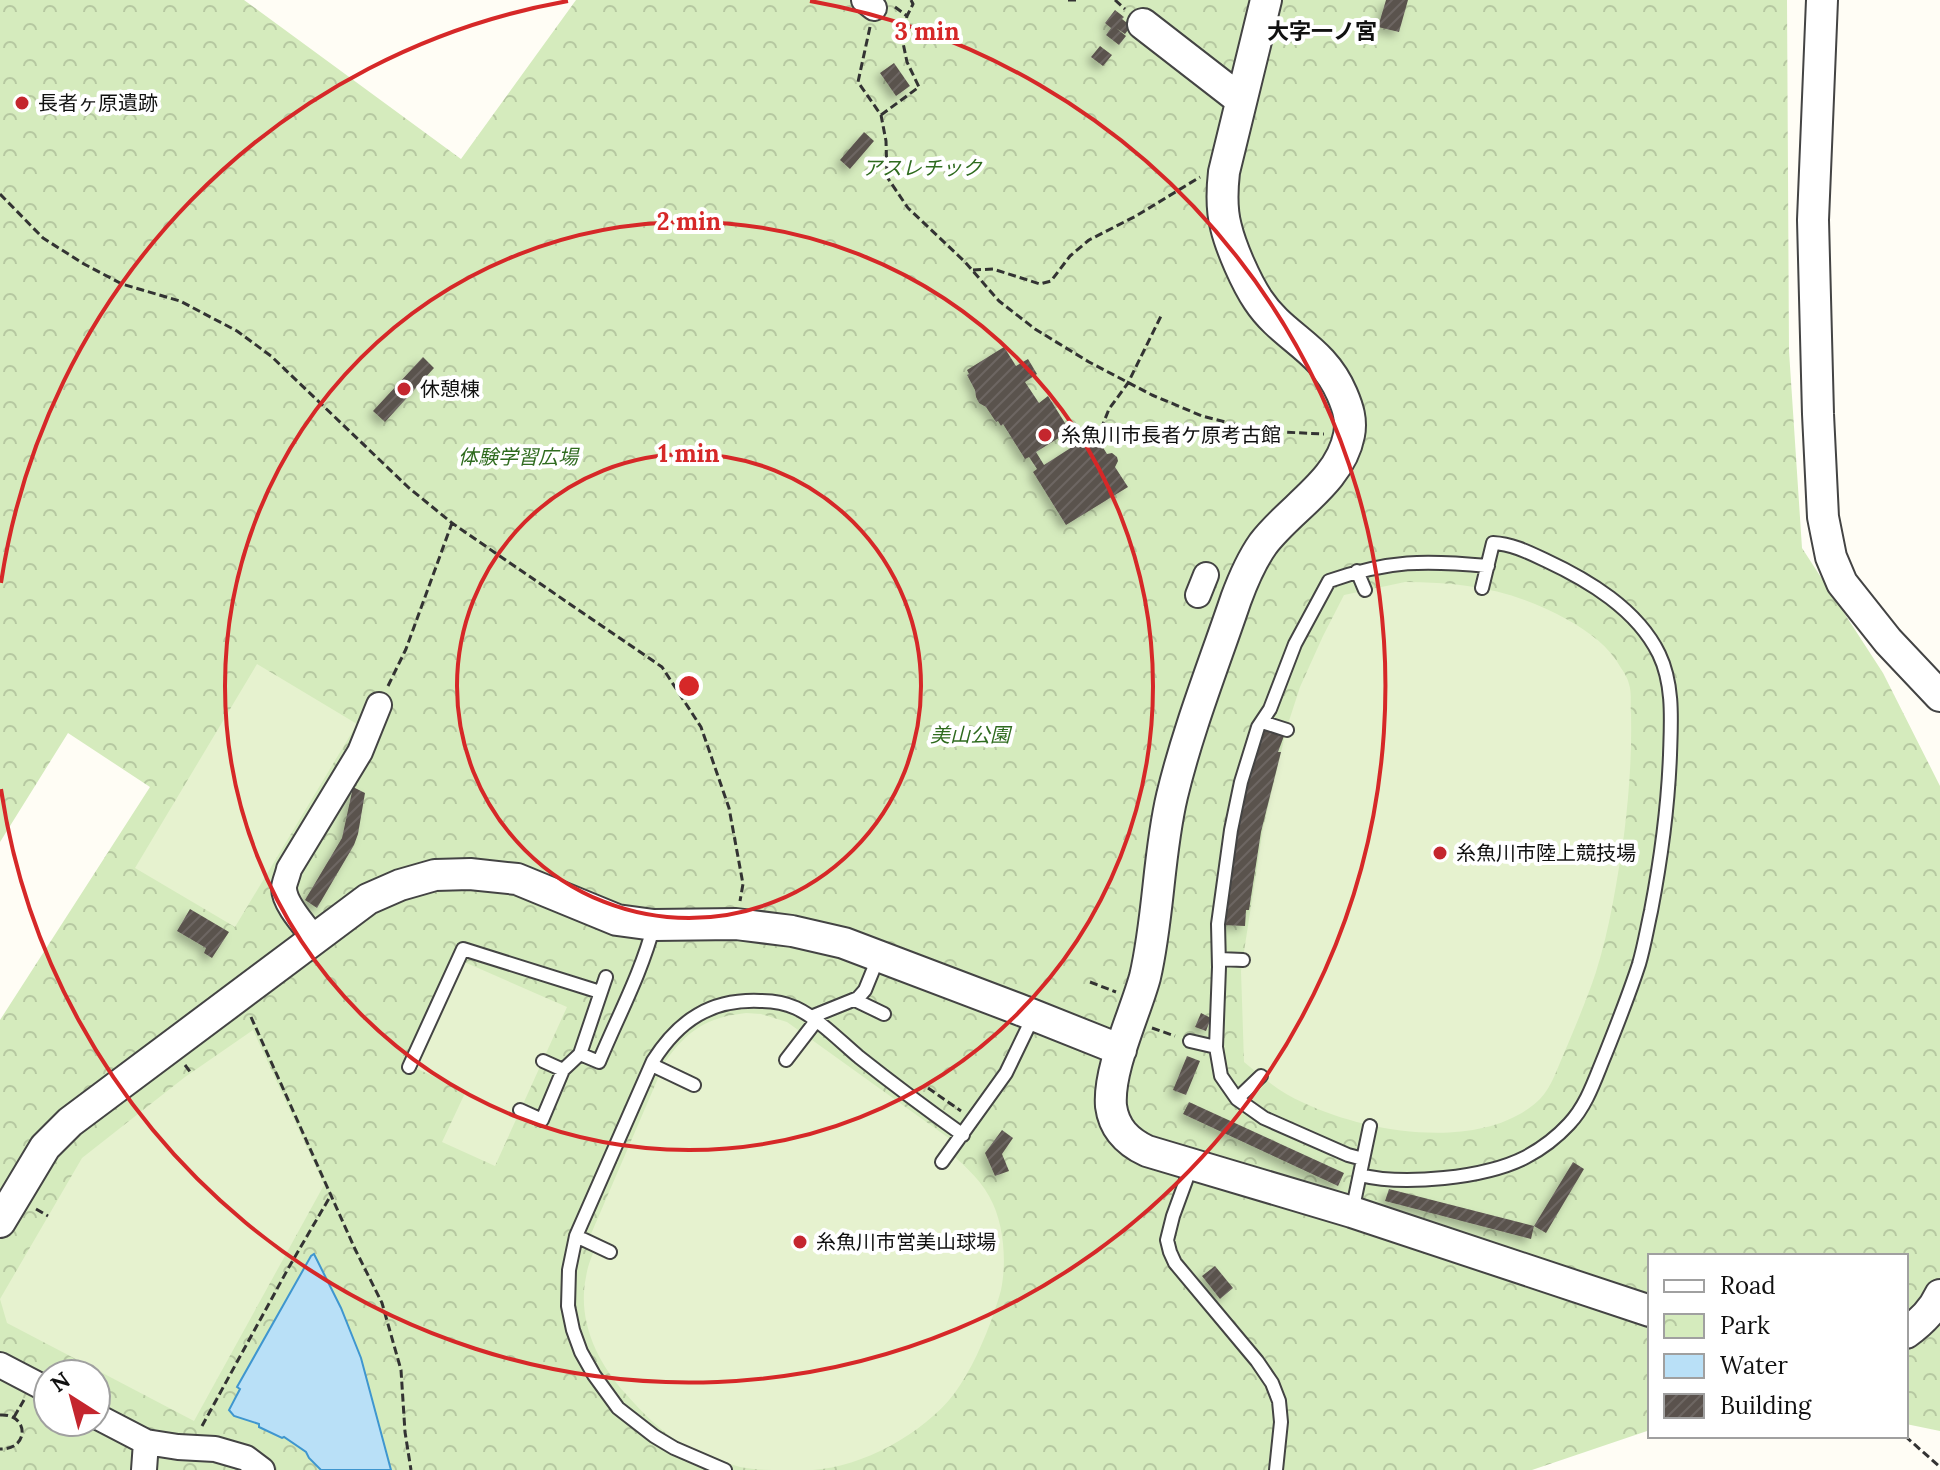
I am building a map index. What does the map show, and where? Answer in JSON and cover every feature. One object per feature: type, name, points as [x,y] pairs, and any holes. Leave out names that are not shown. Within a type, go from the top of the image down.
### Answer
[{"type":"street","points":[[1266,0],[1224,172],[1222,195],[1226,227],[1259,301],[1278,323],[1315,353],[1336,381],[1351,422],[1339,462],[1263,544],[1242,581],[1172,796],[1145,976],[1112,1087],[1112,1114],[1120,1131],[1136,1146],[1352,1212],[1648,1310]]},
{"type":"street","points":[[1822,0],[1813,220],[1823,517],[1831,557],[1842,583],[1888,641],[1940,696]]},
{"type":"street","points":[[1143,24],[1241,100]]},
{"type":"street","points":[[315,939],[292,908],[284,889],[289,869],[360,752],[379,705]]},
{"type":"street","points":[[0,1222],[45,1147],[70,1122],[368,899],[435,875],[470,874],[517,879],[617,920],[654,925],[736,924],[792,931],[844,943],[1121,1050]]},
{"type":"street","points":[[1908,1332],[1935,1306],[1940,1295]]},
{"type":"street","points":[[0,1365],[32,1382]]},
{"type":"street","points":[[112,1424],[146,1442],[215,1449],[246,1458],[262,1470]]},
{"type":"street","points":[[144,1470],[146,1442]]},
{"type":"lane","points":[[1360,1175],[1379,1180],[1405,1180],[1481,1172],[1526,1157],[1555,1137],[1583,1105],[1595,1079],[1640,962],[1649,919],[1668,802],[1669,686],[1659,654],[1649,636],[1606,595],[1573,573],[1507,543],[1493,543],[1482,588]]},
{"type":"lane","points":[[1363,1159],[1264,1118],[1237,1099],[1221,1076],[1216,1047],[1218,924],[1241,782],[1258,727],[1270,709],[1295,644],[1329,581],[1357,571],[1401,562],[1434,561],[1488,566]]},
{"type":"lane","points":[[1357,571],[1365,590]]},
{"type":"lane","points":[[1262,722],[1287,730]]},
{"type":"lane","points":[[580,1054],[599,1062],[648,950],[654,925]]},
{"type":"lane","points":[[409,1067],[463,949],[600,992]]},
{"type":"lane","points":[[786,1060],[813,1019],[855,1000],[865,990],[879,957]]},
{"type":"lane","points":[[1219,959],[1243,960]]},
{"type":"lane","points":[[520,1110],[542,1120],[563,1070],[580,1054],[606,977]]},
{"type":"lane","points":[[855,1000],[884,1014]]},
{"type":"lane","points":[[725,1470],[674,1448],[618,1408],[581,1352],[568,1306],[569,1270],[576,1236],[663,1045],[695,1016],[725,1003],[769,1001],[794,1007],[963,1135]]},
{"type":"lane","points":[[942,1162],[1015,1057],[1034,1015]]},
{"type":"lane","points":[[1190,1041],[1216,1047]]},
{"type":"lane","points":[[543,1061],[563,1070]]},
{"type":"lane","points":[[652,1065],[694,1085]]},
{"type":"lane","points":[[1237,1099],[1261,1076]]},
{"type":"lane","points":[[1352,1212],[1370,1126]]},
{"type":"lane","points":[[1192,1164],[1173,1216],[1167,1245],[1175,1263],[1272,1383],[1279,1401],[1281,1422],[1276,1470]]},
{"type":"lane","points":[[576,1236],[610,1252]]},
{"type":"path","points":[[881,115],[919,87],[907,62],[902,38],[913,4],[911,0]]},
{"type":"path","points":[[1068,0],[1079,0]]},
{"type":"path","points":[[869,4],[858,82],[881,115],[886,141],[887,177],[908,208],[999,301],[1035,329],[1089,362],[1152,395],[1202,416],[1261,431],[1331,435],[1348,440]]},
{"type":"path","points":[[971,270],[993,269],[1040,284],[1051,281],[1070,256],[1089,240],[1211,173]]},
{"type":"path","points":[[0,194],[43,238],[84,264],[122,284],[180,301],[237,331],[271,356],[409,488],[452,523],[662,667],[701,727],[729,808],[743,884],[736,924]]},
{"type":"path","points":[[1109,440],[1103,424],[1109,409],[1128,383],[1162,314]]},
{"type":"path","points":[[379,705],[406,649],[452,523]]},
{"type":"path","points":[[1090,982],[1121,995]]},
{"type":"path","points":[[249,1014],[382,1303],[401,1370],[411,1470]]},
{"type":"path","points":[[1143,1024],[1190,1041]]},
{"type":"path","points":[[183,1062],[191,1073]]},
{"type":"path","points":[[928,1088],[973,1120]]},
{"type":"path","points":[[202,1427],[331,1195]]},
{"type":"path","points":[[29,1206],[48,1216]]},
{"type":"path","points":[[0,1415],[13,1416],[22,1430],[16,1446],[2,1450],[0,1457]]},
{"type":"path","points":[[1907,1438],[1940,1467]]},
{"type":"green space","name":"美山公園","points":[[0,0],[244,0],[461,159],[576,0],[1787,0],[1789,351],[1802,548],[1883,673],[1940,786],[1940,1431],[1908,1424],[1908,1254],[1648,1254],[1648,1431],[1532,1470],[0,1470],[0,1020],[150,787],[68,733],[0,842]]},
{"type":"green space","name":"糸魚川市陸上競技場","points":[[1405,582],[1469,586],[1529,601],[1548,610],[1583,629],[1604,646],[1625,674],[1630,691],[1631,760],[1624,835],[1605,938],[1585,1002],[1548,1089],[1540,1099],[1516,1116],[1488,1127],[1457,1132],[1392,1129],[1330,1114],[1288,1095],[1244,1062],[1241,971],[1263,828],[1287,727],[1300,687],[1344,595]]},
{"type":"green space","points":[[257,664],[357,724],[235,927],[135,868]]},
{"type":"green space","points":[[462,961],[567,1007],[495,1166],[442,1142],[466,1091],[413,1067]]},
{"type":"green space","name":"糸魚川市営美山球場","points":[[746,1013],[787,1022],[950,1139],[944,1147],[985,1189],[1001,1230],[1004,1267],[1000,1293],[981,1345],[954,1394],[909,1435],[871,1455],[832,1468],[745,1468],[679,1442],[650,1419],[615,1381],[598,1354],[584,1309],[586,1277],[600,1238],[591,1234],[665,1062],[690,1033],[720,1018]]},
{"type":"green space","points":[[253,1030],[324,1185],[194,1421],[112,1378],[112,1358],[74,1358],[7,1323],[0,1299],[82,1158],[185,1077]]},
{"type":"water","points":[[314,1254],[361,1358],[391,1470],[321,1470],[306,1452],[284,1437],[234,1416],[229,1410],[240,1389],[237,1387]]},
{"type":"building","points":[[1386,0],[1408,0],[1399,32],[1378,27]]},
{"type":"building","points":[[1115,10],[1131,26],[1125,34],[1116,28],[1126,36],[1119,45],[1106,35],[1111,28],[1105,23]]},
{"type":"building","points":[[1100,46],[1112,55],[1103,66],[1091,57]]},
{"type":"building","points":[[894,63],[910,86],[896,96],[880,73]]},
{"type":"building","points":[[864,132],[874,141],[850,169],[840,160]]},
{"type":"building","points":[[1004,347],[1016,366],[1028,359],[1037,374],[1025,382],[1039,403],[1048,396],[1070,431],[1036,452],[1044,465],[1094,433],[1107,454],[1117,457],[1115,467],[1128,487],[1066,525],[1033,472],[1037,469],[1029,457],[1025,459],[1003,424],[1001,426],[996,422],[986,407],[979,403],[967,375],[967,370]]},
{"type":"building","name":"休憩棟","points":[[423,357],[434,368],[385,422],[373,411]]},
{"type":"building","points":[[1263,729],[1284,736],[1261,832],[1249,910],[1246,910],[1245,926],[1223,925],[1231,854],[1248,775]]},
{"type":"building","points":[[353,787],[365,793],[358,834],[317,908],[305,900],[342,838]]},
{"type":"building","points":[[190,909],[229,932],[212,958],[204,953],[206,948],[177,931]]},
{"type":"building","points":[[1201,1013],[1211,1018],[1206,1031],[1195,1027]]},
{"type":"building","points":[[1187,1056],[1200,1061],[1186,1095],[1173,1090]]},
{"type":"building","points":[[1189,1102],[1344,1173],[1338,1186],[1183,1114]]},
{"type":"building","points":[[1002,1130],[1013,1138],[1002,1154],[1009,1171],[995,1176],[985,1153]]},
{"type":"building","points":[[1573,1162],[1584,1169],[1546,1233],[1534,1226]]},
{"type":"building","points":[[1389,1189],[1534,1226],[1531,1239],[1385,1201]]},
{"type":"building","points":[[1215,1266],[1233,1288],[1220,1299],[1202,1276]]},
{"type":"place","name":"長者ヶ原遺跡","points":[[22,103]]},
{"type":"place","name":"休憩棟","points":[[404,389]]},
{"type":"place","name":"糸魚川市長者ケ原考古館","points":[[1045,435]]},
{"type":"place","name":"糸魚川市陸上競技場","points":[[1440,853]]},
{"type":"place","name":"糸魚川市営美山球場","points":[[800,1242]]},
{"type":"district","name":"大字一ノ宮","points":[[1322,31]]},
{"type":"park label","name":"アスレチック","points":[[922,168]]},
{"type":"park label","name":"体験学習広場","points":[[518,457]]}]
